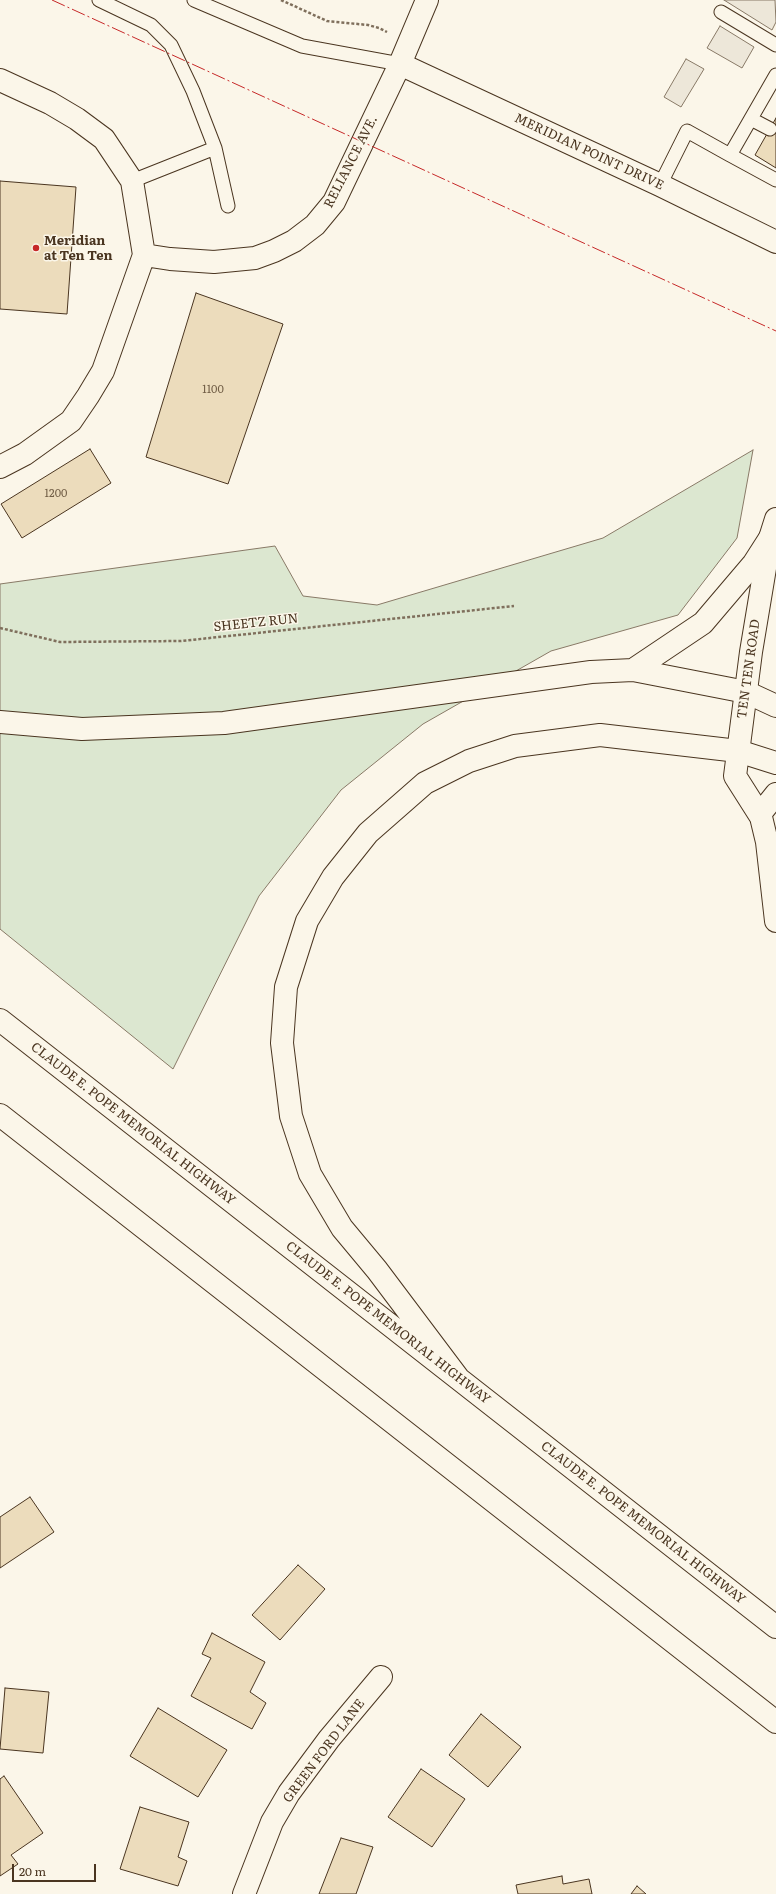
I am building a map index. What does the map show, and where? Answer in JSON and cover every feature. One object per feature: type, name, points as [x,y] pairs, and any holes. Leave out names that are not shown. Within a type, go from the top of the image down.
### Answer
[{"type":"main road","name":"RELIANCE AVE.","points":[[144,255],[170,259],[214,262],[255,258],[267,254],[299,237],[315,225],[334,202],[400,64],[427,0]]},
{"type":"main road","name":"MERIDIAN POINT DRIVE","points":[[400,64],[774,237]]},
{"type":"main road","points":[[0,80],[50,103],[77,119],[104,139],[132,181],[144,255],[103,371],[88,396],[71,421],[25,454],[0,467]]},
{"type":"main road","points":[[634,670],[703,623],[754,563],[773,528]]},
{"type":"main road","name":"TEN TEN ROAD","points":[[773,528],[746,692],[735,776],[760,814],[767,842],[776,921]]},
{"type":"main road","points":[[0,722],[82,729],[224,723],[591,672],[634,670],[746,692],[776,706]]},
{"type":"main road","points":[[459,1379],[377,1270],[342,1228],[310,1174],[293,1124],[282,1043],[286,987],[307,921],[333,877],[368,833],[425,783],[469,761],[515,746],[600,735],[738,751],[776,763]]},
{"type":"main road","points":[[760,814],[776,794]]},
{"type":"main road","name":"CLAUDE E. POPE MEMORIAL HIGHWAY","points":[[0,1020],[776,1627]]},
{"type":"main road","points":[[0,1115],[776,1722]]},
{"type":"main road","name":"GREEN FORD LANE","points":[[244,1894],[272,1822],[289,1793],[330,1739],[381,1677]]},
{"type":"lane","points":[[99,0],[151,25],[171,45],[193,91],[215,148],[228,206]]},
{"type":"lane","points":[[194,0],[302,46],[400,64]]},
{"type":"lane","points":[[721,12],[776,45]]},
{"type":"lane","points":[[730,155],[750,119],[774,82]]},
{"type":"lane","points":[[750,119],[770,129]]},
{"type":"lane","points":[[660,185],[687,131],[776,180]]},
{"type":"lane","points":[[132,181],[215,148]]},
{"type":"path","points":[[282,0],[327,21],[368,25],[379,28],[389,34]]},
{"type":"path","name":"SHEETZ RUN","points":[[0,628],[60,642],[181,641],[514,606]]},
{"type":"green space","points":[[753,450],[737,538],[678,615],[551,651],[423,724],[341,790],[259,896],[173,1069],[0,929],[0,584],[275,546],[303,596],[377,605],[603,538]]},
{"type":"shaded area","points":[[724,0],[775,0],[776,22],[772,30]]},
{"type":"shaded area","points":[[720,26],[754,47],[742,68],[707,48]]},
{"type":"shaded area","points":[[686,59],[704,69],[681,107],[664,97]]},
{"type":"building","points":[[776,118],[776,168],[755,155]]},
{"type":"building","name":"Meridian at Ten Ten","points":[[0,181],[76,187],[67,314],[0,309]]},
{"type":"building","points":[[196,293],[283,324],[228,484],[146,457]]},
{"type":"building","points":[[90,449],[111,483],[22,538],[1,504]]},
{"type":"building","points":[[30,1497],[54,1532],[0,1568],[0,1517]]},
{"type":"building","points":[[298,1565],[325,1589],[280,1640],[252,1615]]},
{"type":"building","points":[[212,1633],[265,1662],[250,1692],[266,1703],[252,1729],[191,1696],[211,1658],[202,1654]]},
{"type":"building","points":[[5,1688],[49,1692],[43,1753],[0,1749]]},
{"type":"building","points":[[158,1708],[227,1750],[198,1797],[130,1756]]},
{"type":"building","points":[[481,1714],[521,1747],[488,1787],[449,1755]]},
{"type":"building","points":[[421,1769],[465,1799],[432,1847],[388,1817]]},
{"type":"building","points":[[4,1776],[43,1833],[11,1855],[18,1864],[0,1876],[0,1779]]},
{"type":"building","points":[[140,1807],[189,1822],[178,1857],[187,1861],[178,1886],[120,1869]]},
{"type":"building","points":[[341,1838],[373,1847],[356,1894],[319,1894]]},
{"type":"building","points":[[562,1876],[563,1884],[589,1879],[592,1894],[518,1894],[516,1885]]},
{"type":"building","points":[[637,1886],[646,1894],[631,1894]]},
{"type":"power","points":[[52,0],[776,331]]},
{"type":"place","name":"Meridian at Ten Ten","points":[[36,248]]}]
